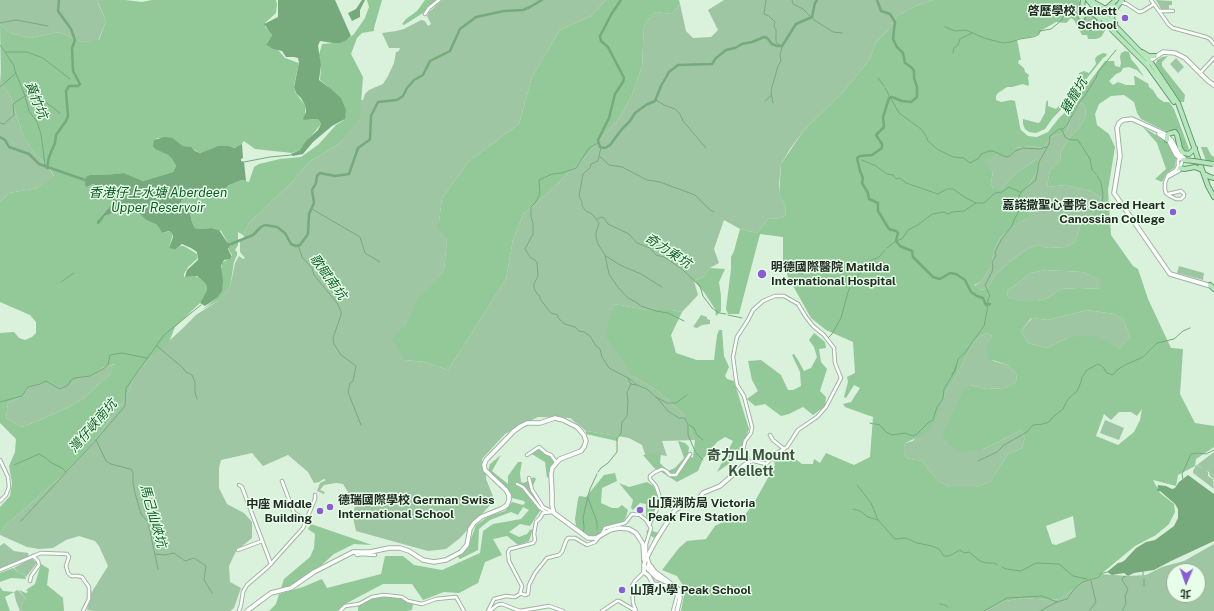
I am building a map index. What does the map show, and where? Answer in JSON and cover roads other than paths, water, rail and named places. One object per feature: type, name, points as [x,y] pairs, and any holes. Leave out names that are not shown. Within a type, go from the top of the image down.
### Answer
[{"type":"main road","points":[[1083,0],[1082,21],[1084,25],[1089,28],[1099,22]]},
{"type":"main road","points":[[1088,0],[1112,30]]},
{"type":"main road","points":[[1093,2],[1107,8],[1116,0]]},
{"type":"main road","points":[[1117,29],[1112,16],[1113,12],[1121,1]]},
{"type":"main road","points":[[1107,13],[1121,1]]},
{"type":"main road","points":[[1093,2],[1128,43],[1149,56],[1155,56]]},
{"type":"main road","points":[[1082,21],[1083,15],[1092,12],[1128,43],[1147,62]]},
{"type":"main road","points":[[1139,50],[1175,98],[1214,197]]},
{"type":"main road","points":[[1147,62],[1163,52],[1175,53],[1185,58],[1214,85]]},
{"type":"main road","points":[[1213,164],[1182,158],[1172,141],[1152,129],[1130,119],[1123,120],[1118,125],[1117,132],[1120,156],[1114,193],[1170,274],[1213,287]]},
{"type":"main road","points":[[1167,138],[1171,132],[1176,134],[1180,148],[1184,154],[1189,154],[1195,148]]},
{"type":"main road","points":[[1179,167],[1184,169],[1195,167],[1214,178]]},
{"type":"main road","points":[[247,611],[270,593],[291,588],[314,572],[344,556],[355,552],[370,552],[389,548],[400,548],[409,551],[423,560],[436,562],[447,560],[462,550],[468,543],[470,529],[474,522],[479,518],[503,508],[508,502],[508,492],[487,472],[484,464],[488,457],[509,436],[524,424],[540,423],[556,418],[573,425],[582,431],[586,441],[582,450],[578,453],[561,458],[556,462],[552,469],[553,512],[585,537],[592,538],[600,536],[612,529],[625,528],[636,533],[643,544],[644,561],[648,569],[656,578],[676,587],[680,594],[677,611]]},
{"type":"main road","points":[[670,585],[654,584],[649,576],[644,572],[645,561],[675,510],[682,506],[695,504],[704,493],[720,486],[742,466],[749,462]]},
{"type":"main road","points":[[645,561],[670,585]]},
{"type":"street","points":[[425,14],[429,8],[439,0]]},
{"type":"street","points":[[1151,0],[1169,25],[1173,28],[1206,37],[1214,44]]},
{"type":"street","points":[[1121,1],[1139,12],[1154,4]]},
{"type":"street","points":[[1159,11],[1173,11]]},
{"type":"street","points":[[1200,73],[1214,58]]},
{"type":"street","points":[[1168,194],[1179,191],[1184,194],[1182,199],[1178,199],[1168,194],[1164,187],[1168,178],[1177,172],[1182,158]]},
{"type":"street","points":[[1176,193],[1175,196],[1178,199]]},
{"type":"street","points":[[780,296],[786,297],[798,304],[806,317],[832,344],[835,351],[835,363],[841,377],[826,407],[817,416],[798,430],[784,449],[774,456],[767,464],[755,461],[749,462],[743,449],[752,426],[744,396],[737,386],[733,356],[737,337],[754,309],[766,299],[780,296]]},
{"type":"street","points":[[770,435],[773,440],[784,449]]},
{"type":"street","points":[[527,456],[539,447],[546,454],[551,455],[556,462]]},
{"type":"street","points":[[645,561],[646,544],[650,531],[650,525],[661,501],[656,486],[650,480],[650,476],[662,469],[666,470],[670,475],[676,475],[690,454]]},
{"type":"street","points":[[0,460],[8,478],[9,487],[6,495],[0,501]]},
{"type":"street","points":[[529,478],[532,490],[543,507],[553,512]]},
{"type":"street","points":[[282,481],[294,513],[306,520]]},
{"type":"street","points":[[517,484],[523,487],[540,508],[546,512]]},
{"type":"street","points":[[239,485],[242,487],[271,564]]},
{"type":"street","points":[[239,611],[246,586],[271,564],[300,532],[315,495]]},
{"type":"street","points":[[520,594],[522,585],[509,561],[508,552],[510,549],[533,543],[535,540],[535,523],[540,518],[542,512],[553,512]]},
{"type":"street","points":[[489,611],[494,599],[505,596],[516,597],[520,594],[528,594],[530,583],[536,571],[547,558],[561,553],[568,538],[575,538],[587,545],[595,542],[605,528],[625,523],[632,514],[637,514],[644,518],[650,525]]},
{"type":"street","points":[[643,544],[650,531]]},
{"type":"street","points":[[238,550],[262,541]]},
{"type":"street","points":[[0,570],[44,552],[66,553],[69,558],[66,566],[68,573],[71,576],[82,577],[89,587],[89,599],[83,611]]},
{"type":"street","points":[[355,552],[357,555],[375,555]]},
{"type":"street","points":[[30,581],[31,576],[39,564],[33,556]]},
{"type":"street","points":[[636,611],[633,603],[632,586],[635,580],[644,572]]},
{"type":"street","points":[[670,585],[675,589],[677,596],[673,611]]},
{"type":"street","points":[[340,611],[346,606],[359,604],[372,597],[383,595],[403,597],[408,601],[422,604],[436,599],[456,596],[464,611]]},
{"type":"street","points":[[602,611],[616,601],[620,601],[636,611]]},
{"type":"street","points":[[489,611],[497,605],[502,604],[518,610],[549,606],[562,611]]},
{"type":"water","points":[[278,0],[335,0],[351,36],[347,40],[340,43],[320,41],[318,46],[321,65],[319,80],[341,98],[346,110],[345,119],[332,126],[313,142],[303,154],[293,156],[291,154],[300,150],[306,141],[318,130],[321,124],[319,120],[316,119],[303,119],[306,112],[305,105],[296,93],[294,87],[299,63],[298,58],[286,57],[282,51],[273,49],[266,45],[272,35],[264,24],[278,17]]},
{"type":"water","points":[[362,0],[365,0],[360,10],[360,17],[352,21],[348,13],[356,9]]},
{"type":"water","name":"香港仔上水塘 Aberdeen Upper Reservoir","points":[[164,137],[173,138],[183,146],[191,147],[200,153],[218,146],[229,146],[235,148],[242,144],[243,158],[241,161],[244,162],[246,181],[241,180],[229,185],[218,197],[215,197],[209,193],[184,198],[180,203],[189,210],[195,228],[212,228],[219,230],[227,242],[231,244],[228,249],[232,257],[224,260],[221,266],[223,281],[222,291],[217,298],[205,306],[200,303],[207,290],[206,284],[197,276],[185,277],[187,270],[198,260],[197,252],[182,244],[175,250],[169,248],[173,237],[172,233],[169,231],[162,233],[157,225],[146,220],[128,203],[124,203],[115,212],[105,216],[99,224],[97,224],[97,221],[113,203],[113,195],[105,189],[93,184],[87,187],[85,185],[86,177],[90,175],[124,173],[143,181],[173,172],[176,166],[172,159],[168,155],[155,149],[153,146],[154,140]]},
{"type":"water","points":[[1188,475],[1214,494],[1214,541],[1154,570],[1134,573],[1128,576],[1124,573],[1112,575],[1107,572],[1118,563],[1125,560],[1136,548],[1146,542],[1155,540],[1174,526],[1178,518],[1178,509],[1175,504],[1160,491],[1157,491],[1158,485],[1166,486],[1172,489],[1175,488],[1179,482]]},
{"type":"waterway","points":[[47,168],[56,135],[68,116],[66,91],[69,86],[78,86],[80,84],[73,71],[72,48],[75,40],[71,29],[58,11],[59,0]]},
{"type":"waterway","points":[[231,244],[253,235],[265,225],[277,227],[285,233],[291,244],[296,246],[300,245],[308,234],[309,214],[314,203],[312,190],[316,183],[317,176],[320,173],[335,176],[349,174],[358,148],[370,139],[371,116],[378,102],[397,100],[403,96],[407,88],[414,80],[423,75],[430,61],[450,51],[460,29],[476,17],[504,11],[523,10],[542,0]]},
{"type":"waterway","points":[[621,0],[612,13],[600,36],[601,41],[608,47],[624,78],[615,94],[609,118],[598,140],[600,147],[605,148],[610,145],[635,113],[646,105],[655,101],[669,72],[678,65],[712,64],[716,58],[726,50],[764,37],[767,38],[772,44],[782,46],[796,24],[812,17],[817,0]]},
{"type":"waterway","points":[[766,0],[764,14],[769,16],[775,22],[774,27],[776,29],[776,42],[782,47],[780,55],[781,61],[778,66],[771,93],[773,103]]},
{"type":"waterway","points":[[792,0],[793,4],[803,9],[810,16]]},
{"type":"waterway","points":[[877,0],[881,11],[890,14],[895,22],[893,39],[897,47],[903,53],[905,63],[914,71],[917,97],[911,102],[902,101],[892,97],[889,98],[883,117],[884,127],[876,135],[882,144],[882,148],[872,155],[860,156],[857,158],[863,178],[862,183],[868,193],[869,199],[878,203],[878,211],[889,229],[898,233],[896,241],[900,246],[912,251],[913,257],[933,277],[940,279],[950,273],[956,274],[965,280],[971,292],[983,298],[986,305],[990,304]]},
{"type":"waterway","points":[[945,27],[955,31],[966,30],[984,38],[1003,43],[1011,42],[1033,37],[1038,35],[1040,31],[1051,29],[1062,20],[1064,13],[1069,9],[1080,7]]},
{"type":"waterway","points":[[812,17],[814,20],[833,32],[842,33]]},
{"type":"waterway","points":[[0,23],[16,20],[48,26]]},
{"type":"waterway","points":[[953,53],[954,48],[958,45],[960,39],[972,33]]},
{"type":"waterway","name":"黃竹坑","points":[[0,45],[14,66],[29,111],[37,122],[41,134],[45,165]]},
{"type":"waterway","name":"雞籠坑","points":[[1021,192],[1036,180],[1039,162],[1049,144],[1050,136],[1067,125],[1080,101],[1096,78],[1098,72],[1116,50]]},
{"type":"waterway","points":[[6,52],[27,52],[43,58],[70,79]]},
{"type":"waterway","points":[[0,87],[16,73]]},
{"type":"waterway","points":[[878,78],[884,86]]},
{"type":"waterway","points":[[885,88],[899,113],[921,129],[928,141],[937,149],[953,157],[964,158],[970,163],[979,158],[981,154],[989,151],[993,151],[1006,157],[1023,148],[1040,149],[1046,147]]},
{"type":"waterway","name":"黃竹坑","points":[[0,123],[4,124],[14,115],[13,104],[30,94],[39,97],[60,113]]},
{"type":"waterway","points":[[765,101],[772,95]]},
{"type":"waterway","points":[[656,100],[675,109],[680,114],[683,121],[706,148]]},
{"type":"waterway","points":[[1062,130],[1065,137],[1068,139],[1078,140],[1090,159],[1092,170],[1096,174]]},
{"type":"waterway","points":[[0,137],[5,140],[9,147],[29,154],[39,164],[85,180]]},
{"type":"waterway","points":[[598,143],[589,148],[576,168],[562,173],[552,174],[539,180],[540,194],[531,207],[533,234],[525,249],[530,257],[537,263],[538,276],[534,284],[534,288],[540,296],[540,299],[551,313],[558,315],[558,318],[565,324],[575,327],[579,331],[590,336],[596,346],[600,349],[602,357],[609,368],[630,379],[637,385],[647,389],[668,411],[679,418],[685,418],[688,425],[688,435],[695,451]]},
{"type":"waterway","points":[[601,147],[598,161],[591,164],[590,168],[583,174],[579,196],[582,206],[586,211],[592,214],[599,223],[596,237],[598,244],[605,255],[609,274],[628,298],[634,301]]},
{"type":"waterway","points":[[244,162],[291,155]]},
{"type":"waterway","points":[[600,157],[609,165],[622,167],[647,180],[660,182],[695,195],[714,212]]},
{"type":"waterway","points":[[862,160],[876,166],[887,174],[893,175],[896,179],[900,178],[906,183],[938,194],[947,189],[953,189],[976,203]]},
{"type":"waterway","points":[[1097,176],[1101,182],[1103,195],[1102,208],[1100,211]]},
{"type":"waterway","points":[[977,203],[984,203],[995,193],[1002,192],[1009,187],[1020,192]]},
{"type":"waterway","points":[[875,424],[880,425],[886,432],[892,435],[905,433],[913,436],[933,420],[937,407],[943,399],[944,389],[955,371],[958,359],[964,354],[984,326],[988,299],[990,296],[985,285],[992,272],[992,262],[996,256],[995,252],[1001,240],[1012,226],[1020,209],[1018,199],[1021,192]]},
{"type":"waterway","points":[[887,248],[896,241],[902,239],[908,230],[918,225],[932,214],[944,212],[948,214],[952,212],[964,211],[976,203]]},
{"type":"waterway","points":[[312,209],[360,237],[365,253],[380,262]]},
{"type":"waterway","name":"奇力東坑","points":[[597,219],[601,217],[604,218],[608,224],[629,234],[637,243],[650,248],[656,255],[664,257],[682,269],[700,286],[703,296],[712,308],[719,313],[726,314]]},
{"type":"waterway","name":"歌賦南坑","points":[[298,245],[302,257],[312,268],[314,275],[337,303],[341,311],[333,338],[334,344],[341,355],[356,366],[353,381],[350,383],[348,392],[361,425]]},
{"type":"waterway","points":[[828,338],[841,318],[851,285],[857,280],[858,275],[866,267],[868,262],[879,257],[885,250]]},
{"type":"waterway","points":[[606,256],[620,265],[641,274],[662,287]]},
{"type":"waterway","points":[[61,282],[74,273]]},
{"type":"waterway","points":[[634,301],[640,305]]},
{"type":"waterway","name":"灣仔峽南坑","points":[[21,521],[96,440],[125,406],[126,388],[164,335],[201,305]]},
{"type":"waterway","points":[[641,306],[668,313],[684,321]]},
{"type":"waterway","points":[[728,315],[742,318]]},
{"type":"waterway","points":[[1083,376],[1087,370],[1098,364],[1103,367],[1107,373],[1113,375],[1117,370],[1125,365],[1143,357],[1157,343],[1174,339],[1183,331],[1190,328]]},
{"type":"waterway","points":[[157,346],[186,372],[192,375],[195,382],[197,399]]},
{"type":"waterway","points":[[0,402],[22,396],[28,387],[46,381],[60,389],[68,385],[71,380],[75,378],[90,376],[103,369],[108,365],[110,355],[122,353],[147,358]]},
{"type":"waterway","points":[[952,375],[956,367]]},
{"type":"waterway","points":[[978,461],[997,452],[1004,445],[1027,432],[1033,425],[1049,422],[1063,409],[1068,399],[1077,391],[1082,377]]},
{"type":"waterway","points":[[628,379],[631,384],[636,385]]},
{"type":"waterway","points":[[598,472],[617,452],[617,439],[621,433],[622,422],[627,416],[627,392],[631,384]]},
{"type":"waterway","points":[[656,397],[667,403],[676,403],[687,395]]},
{"type":"waterway","points":[[689,425],[694,428],[697,435],[703,440]]},
{"type":"waterway","name":"馬己仙峽坑","points":[[96,440],[106,461],[111,464],[130,469]]},
{"type":"waterway","points":[[1183,479],[1182,474],[1191,454],[1206,454],[1214,450]]},
{"type":"waterway","points":[[696,453],[703,460]]},
{"type":"waterway","points":[[14,465],[39,454],[66,472]]},
{"type":"waterway","name":"馬己仙峽坑","points":[[131,469],[133,473],[135,493],[141,514],[148,522],[158,569]]},
{"type":"waterway","points":[[584,528],[583,518],[588,496],[597,474]]},
{"type":"waterway","points":[[857,485],[871,503],[878,520],[895,539],[906,538],[917,543],[932,546],[939,549],[944,556],[949,556],[960,550],[964,553],[969,552],[980,561],[994,563],[997,565]]},
{"type":"waterway","points":[[588,498],[597,522],[597,529]]},
{"type":"waterway","points":[[853,509],[860,511],[868,517],[878,520]]},
{"type":"waterway","points":[[155,554],[165,555],[174,553],[185,561],[194,558],[206,566],[204,580],[212,593]]},
{"type":"waterway","points":[[1002,567],[1021,571],[1036,563],[1059,564],[1073,576],[1087,579]]},
{"type":"waterway","points":[[984,611],[1007,598],[1042,596],[1057,602],[1067,599],[1075,588],[1083,582],[1099,577],[1100,574],[1107,572]]},
{"type":"waterway","points":[[1122,611],[1126,604],[1125,596],[1128,589],[1122,580],[1123,577],[1126,576]]},
{"type":"waterway","points":[[1144,579],[1144,586]]},
{"type":"waterway","points":[[1089,611],[1096,602],[1091,581]]},
{"type":"waterway","points":[[1040,611],[1057,602]]},
{"type":"waterway","points":[[940,604],[948,607]]},
{"type":"place","name":"啓歷學校 Kellett School","points":[[1125,18]]},
{"type":"place","name":"嘉諾撒聖心書院 Sacred Heart Canossian College","points":[[1173,212]]},
{"type":"place","name":"明德國際醫院 Matilda International Hospital","points":[[762,274]]},
{"type":"place","name":"德瑞國際學校 German Swiss International School","points":[[330,507]]},
{"type":"place","name":"山頂消防局 Victoria Peak Fire Station","points":[[640,510]]},
{"type":"place","name":"中座 Middle Building","points":[[320,511]]},
{"type":"place","name":"山頂小學 Peak School","points":[[622,590]]},
{"type":"district","name":"奇力山 Mount Kellett","points":[[751,464]]}]
